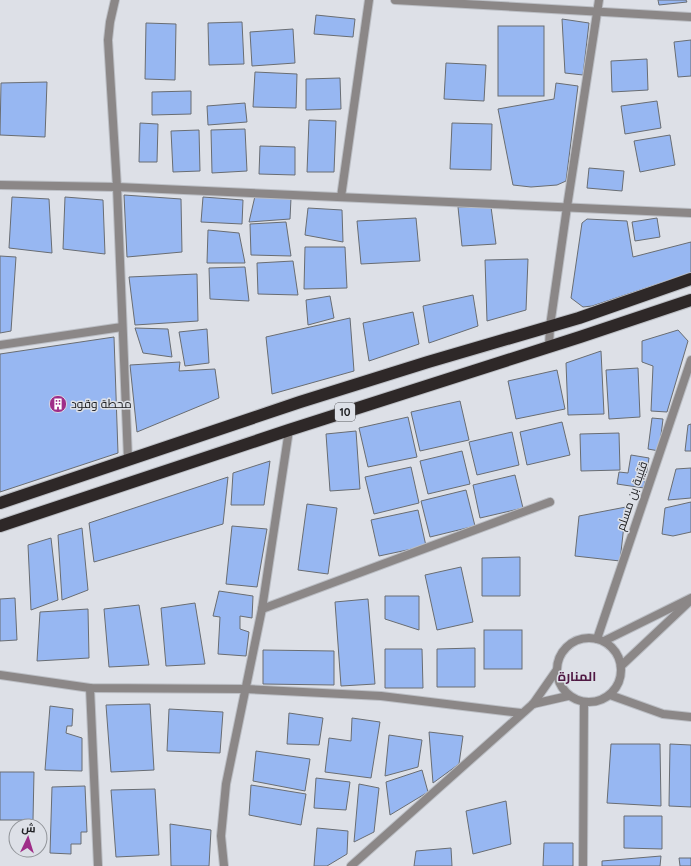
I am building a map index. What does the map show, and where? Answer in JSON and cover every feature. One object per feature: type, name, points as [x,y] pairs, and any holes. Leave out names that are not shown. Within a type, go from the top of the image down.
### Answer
[{"type":"highway","name":"10","points":[[0,503],[337,390],[579,318],[691,279]]},
{"type":"highway","name":"10","points":[[0,526],[289,430],[691,300]]},
{"type":"street","points":[[115,0],[108,40],[117,187],[128,459]]},
{"type":"street","points":[[341,197],[369,0]]},
{"type":"street","points":[[395,0],[691,17]]},
{"type":"street","points":[[549,347],[550,326],[567,207],[599,0]]},
{"type":"street","points":[[0,185],[117,187],[691,213]]},
{"type":"street","points":[[0,345],[122,327]]},
{"type":"street","name":"قتيبة بن مسلم","points":[[600,640],[691,360]]},
{"type":"street","points":[[224,866],[221,836],[226,784],[262,609],[289,430]]},
{"type":"street","points":[[262,609],[550,502]]},
{"type":"street","points":[[600,640],[691,599]]},
{"type":"street","points":[[621,666],[691,599]]},
{"type":"street","points":[[351,866],[533,704],[556,671],[560,654],[572,643],[588,638],[600,640],[616,652],[621,666],[619,682],[610,695],[598,702],[584,702],[568,696],[559,685],[556,671]]},
{"type":"street","points":[[0,675],[90,688],[246,689],[381,696],[521,714]]},
{"type":"street","points":[[90,688],[98,866]]},
{"type":"street","points":[[610,695],[663,714],[691,717]]},
{"type":"street","points":[[533,704],[568,696]]},
{"type":"street","points":[[583,866],[584,702]]},
{"type":"building","points":[[658,0],[686,0],[687,2],[659,5]]},
{"type":"building","points":[[316,15],[355,19],[353,37],[314,34]]},
{"type":"building","points":[[562,19],[589,23],[583,75],[565,73]]},
{"type":"building","points":[[242,22],[244,64],[209,65],[208,23]]},
{"type":"building","points":[[146,23],[176,24],[175,80],[145,79]]},
{"type":"building","points":[[498,26],[544,26],[544,96],[498,96]]},
{"type":"building","points":[[293,29],[295,63],[252,66],[250,32]]},
{"type":"building","points":[[691,40],[691,76],[678,77],[674,42]]},
{"type":"building","points":[[647,59],[648,90],[612,92],[611,61]]},
{"type":"building","points":[[446,63],[486,65],[484,101],[444,99]]},
{"type":"building","points":[[255,72],[297,74],[296,108],[253,107]]},
{"type":"building","points":[[340,78],[341,109],[306,110],[306,79]]},
{"type":"building","points":[[47,82],[45,137],[0,135],[1,83]]},
{"type":"building","points":[[556,83],[578,86],[566,181],[557,185],[531,187],[513,185],[498,109],[554,99]]},
{"type":"building","points":[[191,91],[191,114],[152,115],[152,92]]},
{"type":"building","points":[[657,101],[661,128],[625,134],[621,106]]},
{"type":"building","points":[[245,103],[247,122],[208,125],[207,106]]},
{"type":"building","points":[[309,120],[336,121],[334,172],[307,172]]},
{"type":"building","points":[[140,123],[158,124],[157,162],[139,162]]},
{"type":"building","points":[[452,123],[492,124],[491,170],[450,169]]},
{"type":"building","points":[[245,129],[247,171],[212,173],[211,130]]},
{"type":"building","points":[[199,130],[200,171],[173,172],[171,131]]},
{"type":"building","points":[[670,135],[675,165],[640,172],[634,141]]},
{"type":"building","points":[[260,146],[295,147],[295,175],[259,174]]},
{"type":"building","points":[[589,168],[624,171],[622,191],[587,188]]},
{"type":"building","points":[[124,195],[181,199],[182,252],[127,257]]},
{"type":"building","points":[[255,196],[291,198],[290,219],[249,222]]},
{"type":"building","points":[[12,197],[49,199],[52,253],[9,248]]},
{"type":"building","points":[[65,197],[103,200],[105,254],[63,249]]},
{"type":"building","points":[[203,197],[243,200],[242,224],[201,222]]},
{"type":"building","points":[[458,207],[491,207],[496,244],[462,246]]},
{"type":"building","points":[[308,208],[342,210],[343,242],[305,235]]},
{"type":"building","points":[[416,218],[420,261],[361,264],[357,221]]},
{"type":"building","points":[[657,218],[660,237],[635,241],[632,222]]},
{"type":"building","points":[[587,219],[627,221],[633,257],[691,242],[691,273],[592,306],[583,307],[571,298],[582,223]]},
{"type":"building","points":[[286,222],[291,256],[251,255],[250,224]]},
{"type":"building","points":[[208,230],[239,233],[245,263],[207,263]]},
{"type":"building","points":[[305,247],[345,247],[347,288],[304,289]]},
{"type":"building","points":[[0,256],[16,257],[11,331],[0,333]]},
{"type":"building","points":[[528,259],[526,310],[487,321],[485,260]]},
{"type":"building","points":[[293,261],[298,295],[258,294],[257,263]]},
{"type":"building","points":[[245,267],[249,301],[210,299],[209,268]]},
{"type":"building","points":[[197,274],[198,321],[135,325],[129,277]]},
{"type":"building","points":[[473,295],[478,326],[429,343],[423,306]]},
{"type":"building","points":[[330,296],[334,318],[308,325],[306,300]]},
{"type":"building","points":[[413,312],[419,344],[369,361],[363,323]]},
{"type":"building","points":[[350,318],[354,371],[272,394],[266,337]]},
{"type":"building","points":[[135,328],[168,329],[172,357],[143,353]]},
{"type":"building","points":[[207,329],[209,363],[185,366],[179,332]]},
{"type":"building","points":[[678,330],[688,341],[667,412],[651,411],[653,366],[642,362],[642,341]]},
{"type":"building","name":"محطة وقود","points":[[114,337],[118,453],[0,492],[0,354]]},
{"type":"building","points":[[601,351],[604,414],[568,415],[566,363]]},
{"type":"building","points":[[180,362],[179,371],[215,369],[219,398],[137,432],[130,365]]},
{"type":"building","points":[[638,368],[640,417],[609,419],[606,370]]},
{"type":"building","points":[[557,370],[565,409],[516,419],[508,381]]},
{"type":"building","points":[[460,401],[469,440],[420,451],[411,412]]},
{"type":"building","points":[[408,417],[417,457],[368,467],[359,428]]},
{"type":"building","points":[[652,418],[663,419],[659,451],[648,449]]},
{"type":"building","points":[[562,422],[570,455],[527,465],[520,432]]},
{"type":"building","points":[[691,424],[691,451],[685,451],[688,425]]},
{"type":"building","points":[[356,431],[360,489],[330,491],[326,434]]},
{"type":"building","points":[[512,432],[519,465],[477,475],[469,442]]},
{"type":"building","points":[[619,433],[620,470],[581,471],[580,434]]},
{"type":"building","points":[[462,451],[470,484],[428,494],[420,461]]},
{"type":"building","points":[[631,455],[649,458],[644,488],[617,484],[619,472],[628,473]]},
{"type":"building","points":[[270,461],[264,505],[231,505],[233,473]]},
{"type":"building","points":[[411,467],[419,503],[374,514],[365,477]]},
{"type":"building","points":[[691,468],[691,498],[668,500],[676,469]]},
{"type":"building","points":[[515,475],[523,508],[480,518],[473,485]]},
{"type":"building","points":[[228,477],[223,524],[94,562],[89,523]]},
{"type":"building","points":[[466,490],[475,526],[430,537],[421,501]]},
{"type":"building","points":[[691,502],[691,532],[673,536],[662,534],[665,508]]},
{"type":"building","points":[[307,504],[337,508],[328,574],[298,570]]},
{"type":"building","points":[[626,507],[620,561],[575,556],[579,516]]},
{"type":"building","points":[[418,510],[426,546],[379,556],[371,520]]},
{"type":"building","points":[[232,526],[267,529],[257,587],[226,584]]},
{"type":"building","points":[[82,528],[88,590],[62,600],[58,535]]},
{"type":"building","points":[[51,538],[58,600],[31,610],[28,545]]},
{"type":"building","points":[[520,557],[520,596],[482,596],[482,558]]},
{"type":"building","points":[[461,567],[473,622],[437,630],[425,575]]},
{"type":"building","points":[[219,591],[253,596],[252,618],[240,616],[240,629],[249,632],[246,656],[218,654],[220,617],[213,616]]},
{"type":"building","points":[[385,596],[419,596],[419,630],[385,619]]},
{"type":"building","points":[[15,598],[17,640],[0,641],[0,599]]},
{"type":"building","points":[[368,599],[375,684],[341,686],[335,602]]},
{"type":"building","points":[[195,603],[205,664],[166,666],[161,608]]},
{"type":"building","points":[[139,605],[149,665],[109,667],[104,609]]},
{"type":"building","points":[[88,609],[89,658],[37,661],[40,612]]},
{"type":"building","points":[[484,630],[522,630],[522,669],[484,669]]},
{"type":"building","points":[[475,648],[475,687],[437,687],[437,649]]},
{"type":"building","points":[[385,649],[422,649],[423,688],[385,688]]},
{"type":"building","points":[[263,650],[334,651],[334,685],[263,684]]},
{"type":"building","points":[[150,704],[154,770],[111,772],[106,705]]},
{"type":"building","points":[[50,706],[73,709],[72,726],[67,726],[66,733],[82,738],[82,771],[45,770]]},
{"type":"building","points":[[169,709],[223,712],[220,753],[167,751]]},
{"type":"building","points":[[289,713],[323,718],[319,745],[287,744]]},
{"type":"building","points":[[352,718],[380,722],[371,778],[325,772],[329,738],[351,741]]},
{"type":"building","points":[[429,732],[463,736],[459,764],[433,783]]},
{"type":"building","points":[[389,735],[422,740],[418,767],[385,776]]},
{"type":"building","points":[[611,744],[660,744],[661,806],[607,803]]},
{"type":"building","points":[[670,744],[691,745],[691,807],[669,806]]},
{"type":"building","points":[[256,751],[310,759],[305,791],[253,781]]},
{"type":"building","points":[[422,770],[428,792],[390,815],[386,782]]},
{"type":"building","points":[[0,772],[34,772],[33,818],[8,818],[8,820],[0,820]]},
{"type":"building","points":[[316,778],[350,782],[346,810],[314,808]]},
{"type":"building","points":[[359,784],[379,788],[374,832],[354,842]]},
{"type":"building","points":[[251,785],[306,794],[301,825],[249,815]]},
{"type":"building","points":[[85,786],[87,832],[81,832],[81,844],[71,844],[71,854],[50,853],[52,787]]},
{"type":"building","points":[[155,789],[159,855],[116,857],[111,790]]},
{"type":"building","points":[[506,801],[511,844],[473,854],[466,811]]},
{"type":"building","points":[[624,816],[662,816],[662,849],[624,848]]},
{"type":"building","points":[[170,824],[211,830],[209,866],[171,866]]},
{"type":"building","points":[[317,828],[348,831],[347,854],[327,866],[314,866]]},
{"type":"building","points":[[544,843],[573,843],[573,866],[543,866]]},
{"type":"building","points":[[451,848],[452,866],[414,866],[416,851]]},
{"type":"building","points":[[661,856],[660,866],[602,866],[602,861]]},
{"type":"building","points":[[679,858],[691,858],[691,866],[680,866]]},
{"type":"place","name":"محطة وقود","points":[[58,404]]},
{"type":"district","name":"المنارة","points":[[577,676]]}]
